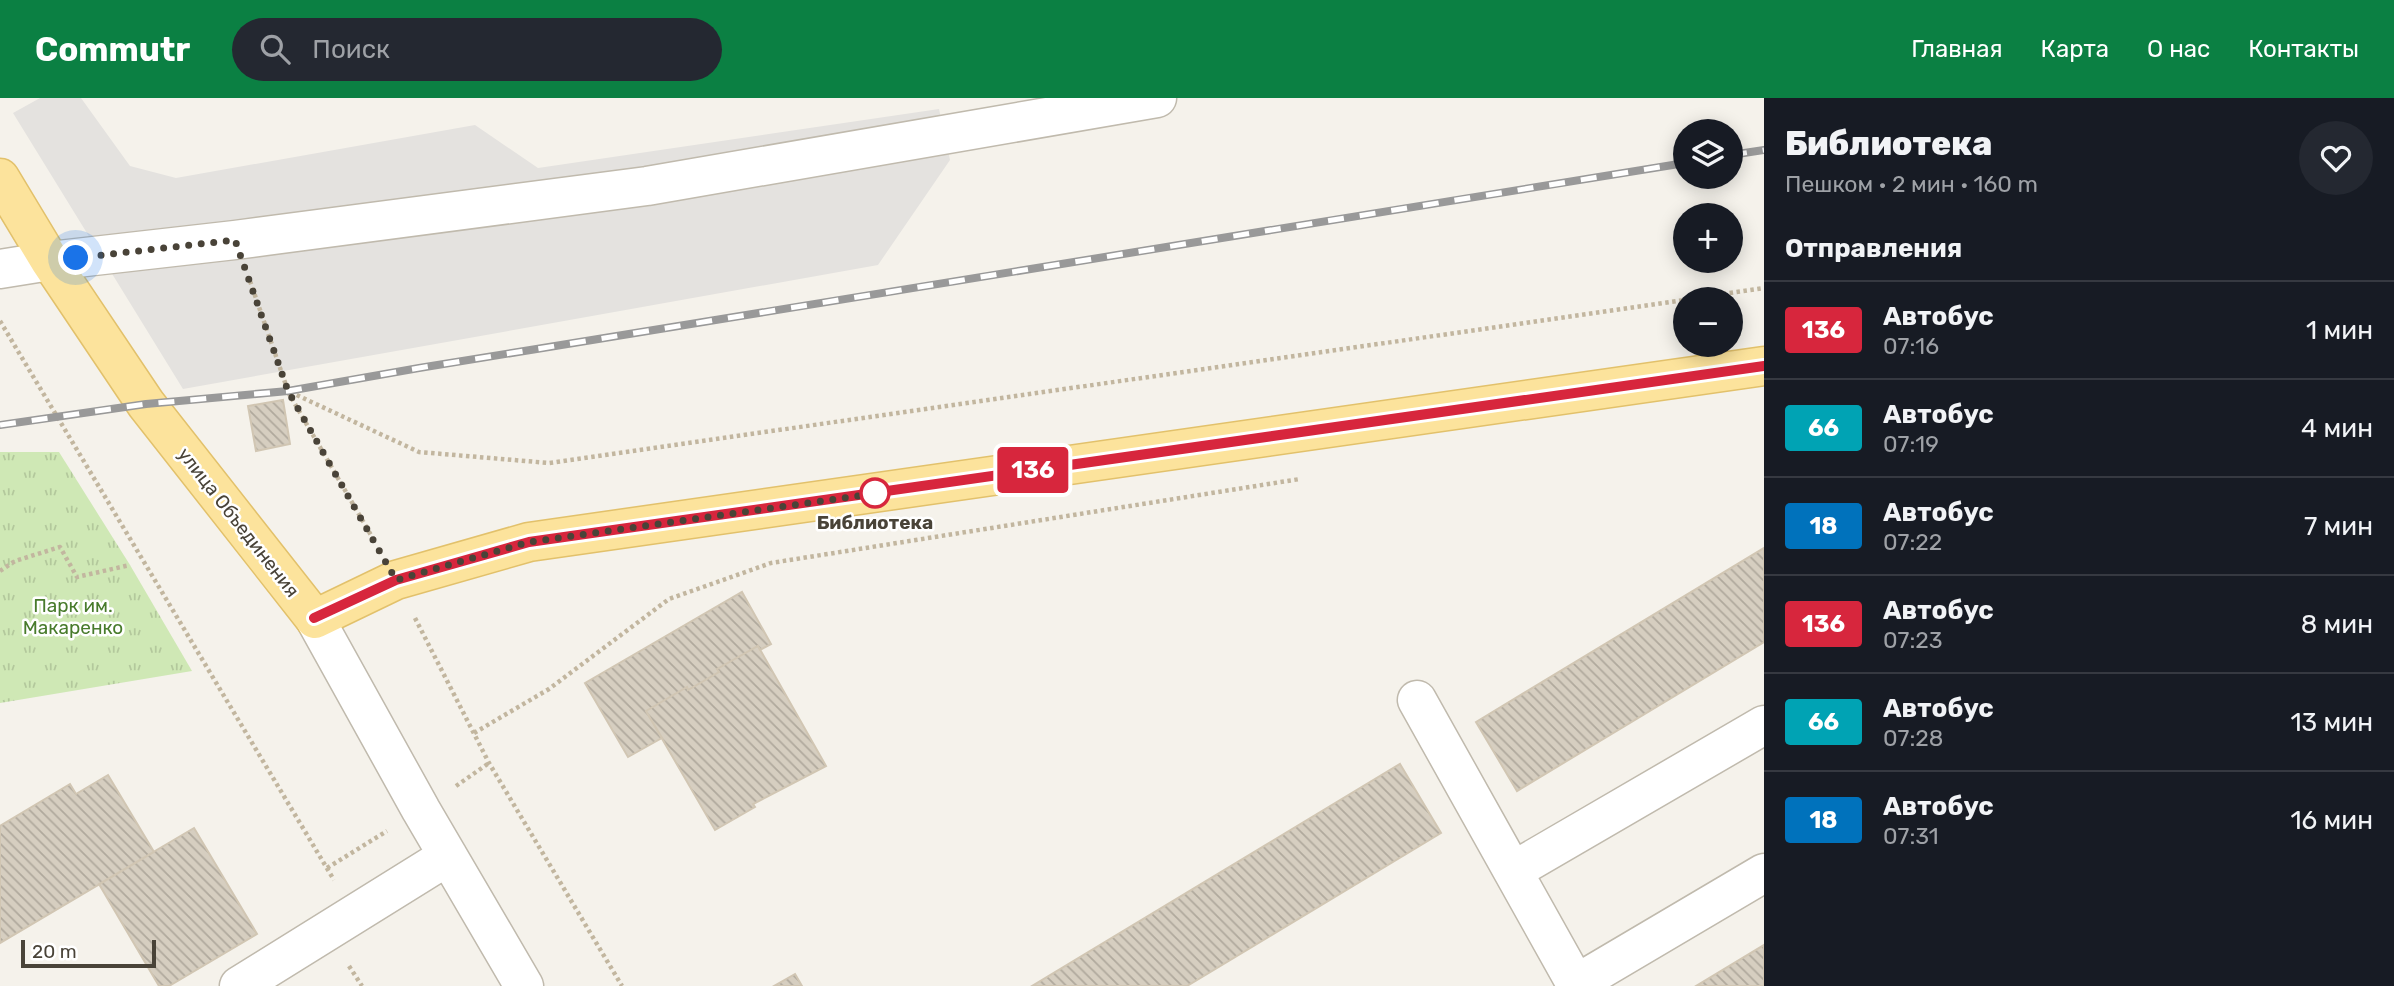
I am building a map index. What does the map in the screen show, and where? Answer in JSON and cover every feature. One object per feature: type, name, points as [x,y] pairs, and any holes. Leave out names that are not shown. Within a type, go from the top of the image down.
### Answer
[{"type":"main road","name":"улица Объединения","points":[[0,178],[50,261],[146,404],[314,618]]},
{"type":"main road","points":[[314,618],[396,580],[529,542],[1764,366]]},
{"type":"street","points":[[0,269],[647,186],[1157,98]]},
{"type":"street","name":"улица Объединения","points":[[314,618],[524,986]]},
{"type":"street","points":[[1417,700],[1577,985],[1764,873]]},
{"type":"street","points":[[1513,871],[1764,725]]},
{"type":"street","points":[[239,986],[448,856]]},
{"type":"path","points":[[235,240],[288,391],[396,580],[474,733],[622,986]]},
{"type":"path","points":[[1743,291],[1764,288]]},
{"type":"path","points":[[288,391],[419,452],[549,463],[1673,301]]},
{"type":"path","points":[[0,321],[353,913]]},
{"type":"path","points":[[474,733],[549,689],[669,599],[771,563],[1309,477]]},
{"type":"path","points":[[0,571],[15,561],[60,547],[77,577],[130,565]]},
{"type":"green space","name":"Парк им. Макаренко","points":[[0,452],[59,452],[192,671],[0,703]]},
{"type":"shaded area","points":[[40,98],[81,98],[130,166],[176,178],[475,125],[538,168],[939,109],[950,160],[878,265],[183,389],[13,113]]},
{"type":"building","points":[[283,400],[290,444],[256,451],[248,406]]},
{"type":"building","points":[[1764,548],[1764,642],[1517,791],[1476,722]]},
{"type":"building","points":[[742,592],[771,644],[760,650],[758,646],[717,669],[719,672],[688,690],[687,687],[646,711],[662,738],[628,757],[585,683]]},
{"type":"building","points":[[758,646],[826,766],[753,804],[755,807],[715,830],[646,711],[687,687],[688,690],[719,672],[717,669]]},
{"type":"building","points":[[1400,764],[1441,833],[1187,986],[1032,986]]},
{"type":"building","points":[[108,775],[154,852],[0,943],[0,826],[70,784],[76,794]]},
{"type":"building","points":[[194,828],[257,934],[169,986],[159,986],[99,884]]},
{"type":"building","points":[[1764,945],[1764,986],[1696,986]]},
{"type":"building","points":[[795,974],[802,986],[774,986]]},
{"type":"railway","points":[[1743,153],[1764,150]]},
{"type":"railway","points":[[0,425],[146,404],[288,391],[1673,165]]},
{"type":"bus line","name":"136","points":[[314,618],[396,580],[529,542],[1764,366]]},
{"type":"place","name":"Библиотека","points":[[875,493]]},
{"type":"route","points":[[76,258],[235,240],[288,391],[396,580],[529,542],[886,492],[875,493]]}]
